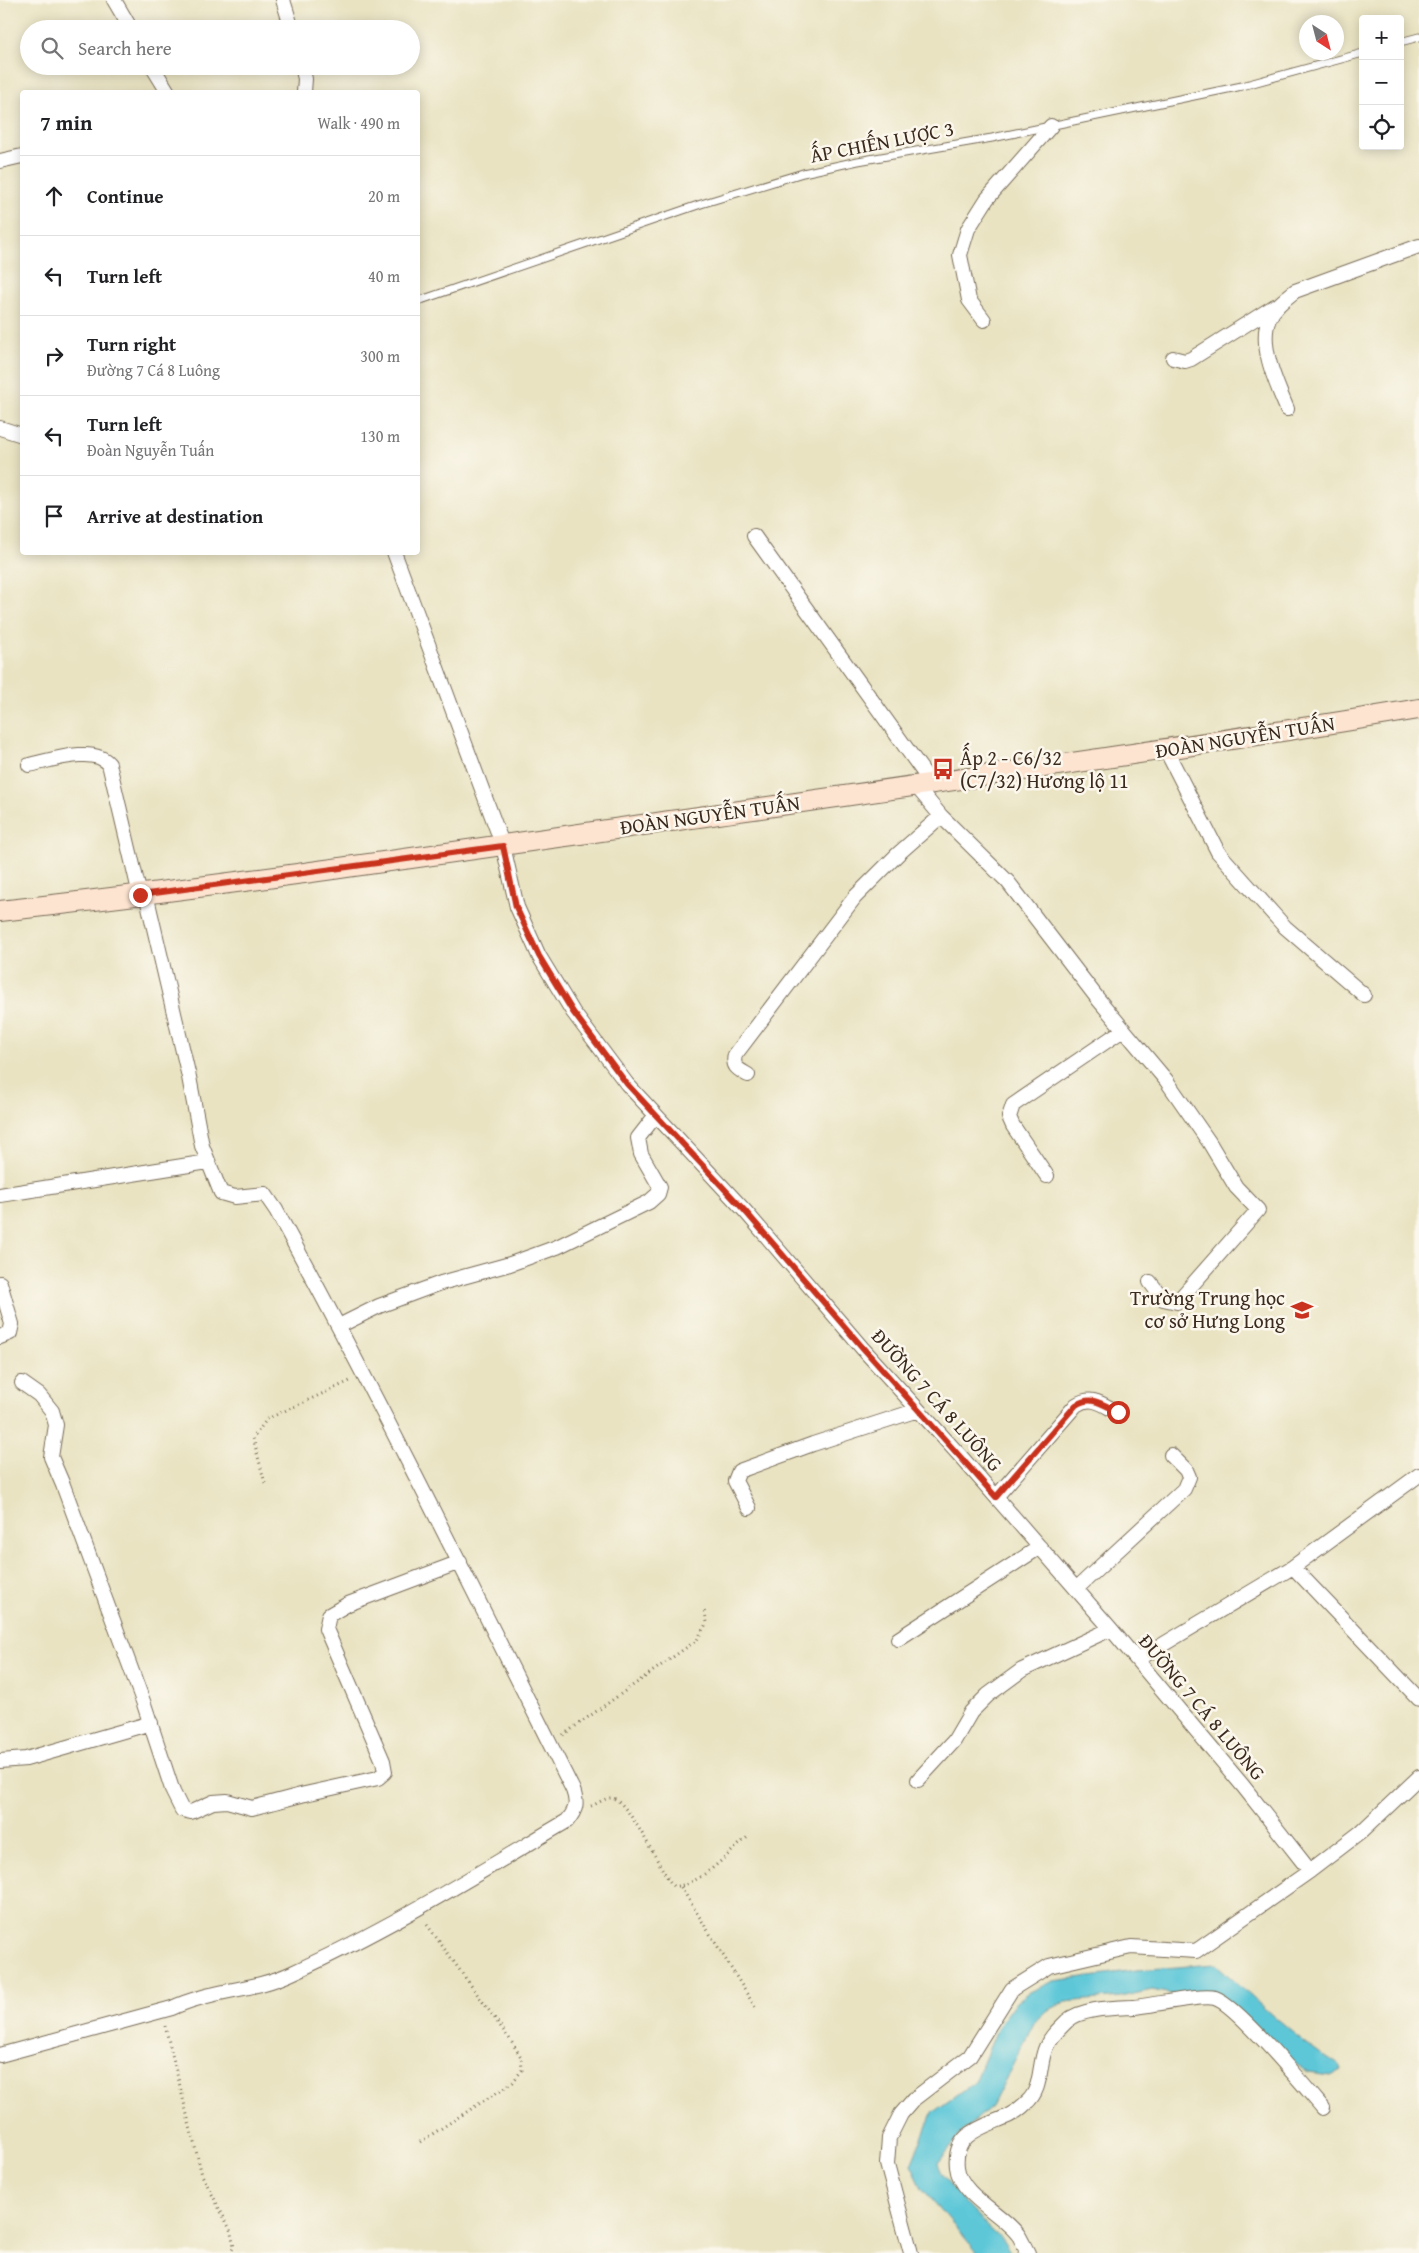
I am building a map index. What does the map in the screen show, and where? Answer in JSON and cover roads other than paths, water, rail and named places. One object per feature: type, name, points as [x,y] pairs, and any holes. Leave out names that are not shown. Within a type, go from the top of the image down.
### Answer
[{"type":"main road","name":"ĐOÀN NGUYỄN TUẤN","points":[[0,911],[143,895],[503,846],[1166,750],[1419,709]]},
{"type":"street","points":[[114,0],[126,20]]},
{"type":"street","points":[[283,0],[289,20]]},
{"type":"street","points":[[158,75],[167,90]]},
{"type":"street","points":[[304,75],[304,90]]},
{"type":"street","points":[[984,320],[969,300],[960,254],[968,229],[987,199],[1051,126]]},
{"type":"street","points":[[0,161],[20,156]]},
{"type":"street","points":[[1173,358],[1181,361],[1191,359],[1280,303],[1295,291],[1419,246]]},
{"type":"street","points":[[1280,303],[1268,320],[1267,351],[1271,370],[1287,409]]},
{"type":"street","points":[[0,428],[20,434]]},
{"type":"street","points":[[754,536],[924,785],[941,816],[1008,882],[1123,1030],[1166,1080],[1209,1142],[1236,1187],[1258,1210],[1177,1302],[1163,1299],[1150,1282]]},
{"type":"street","name":"ĐƯỜNG 7 CÁ 8 LUÔNG","points":[[395,555],[503,846],[516,907],[539,956],[573,1012],[627,1084],[745,1211],[1137,1660],[1243,1786],[1310,1871]]},
{"type":"street","points":[[1166,750],[1218,852],[1285,927],[1364,995]]},
{"type":"street","points":[[0,2054],[161,2011],[189,2000],[290,1974],[416,1910],[567,1821],[574,1812],[577,1801],[460,1562],[339,1326],[276,1210],[265,1194],[234,1197],[221,1193],[202,1146],[189,1077],[108,764],[105,759],[99,756],[75,755],[28,766]]},
{"type":"street","points":[[748,1075],[735,1067],[733,1063],[735,1055],[855,897],[898,854],[941,816]]},
{"type":"street","points":[[1047,1176],[1013,1126],[1009,1117],[1012,1105],[1123,1030]]},
{"type":"street","points":[[339,1326],[379,1306],[557,1247],[649,1202],[658,1194],[660,1187],[640,1154],[638,1138],[656,1115]]},
{"type":"street","points":[[0,1195],[208,1162]]},
{"type":"street","points":[[0,1283],[12,1324],[10,1333],[0,1337]]},
{"type":"street","points":[[22,1383],[39,1395],[52,1411],[56,1425],[51,1457],[64,1485],[173,1792],[182,1810],[191,1812],[213,1802],[227,1801],[252,1808],[378,1778],[385,1772],[383,1761],[326,1629],[329,1614],[348,1604],[460,1562]]},
{"type":"street","points":[[996,1497],[1076,1405],[1085,1400],[1095,1400],[1118,1412]]},
{"type":"street","points":[[749,1508],[735,1481],[739,1471],[813,1444],[918,1410]]},
{"type":"street","points":[[1076,1589],[1184,1489],[1189,1477],[1186,1470],[1171,1455]]},
{"type":"street","points":[[1137,1660],[1293,1567],[1419,1475]]},
{"type":"street","points":[[898,1639],[1040,1547]]},
{"type":"street","points":[[1293,1567],[1419,1699]]},
{"type":"street","points":[[918,1780],[954,1741],[971,1712],[988,1695],[1022,1670],[1111,1630]]},
{"type":"street","points":[[0,1761],[26,1759],[150,1723]]},
{"type":"street","points":[[911,2253],[887,2164],[889,2138],[901,2114],[914,2099],[970,2056],[1012,1989],[1049,1966],[1131,1947],[1196,1951],[1310,1871],[1361,1832],[1419,1777]]},
{"type":"street","points":[[1028,2253],[1019,2235],[967,2189],[957,2169],[957,2154],[966,2137],[977,2128],[1009,2116],[1028,2102],[1039,2082],[1046,2048],[1054,2034],[1070,2019],[1100,2008],[1135,2007],[1214,1997],[1228,2005],[1305,2086],[1322,2108]]},
{"type":"lane","points":[[1404,41],[1419,37]]},
{"type":"lane","name":"ẤP CHIẾN LƯỢC 3","points":[[420,300],[683,210],[803,173],[1051,126],[1242,86],[1359,54]]},
{"type":"water","points":[[1216,1964],[1275,2018],[1339,2066],[1341,2070],[1330,2076],[1308,2073],[1272,2044],[1235,2007],[1152,1990],[1120,1997],[1065,2002],[1045,2012],[1035,2021],[992,2106],[964,2130],[938,2163],[942,2173],[957,2194],[1006,2245],[1011,2253],[978,2253],[922,2188],[911,2165],[932,2113],[975,2082],[998,2027],[1017,2001],[1030,1992],[1053,1981],[1136,1970]]},
{"type":"place","name":"Ấp 2 - C6/32 (C7/32) Hương lộ 11","points":[[943,769]]},
{"type":"place","name":"Trường Trung học cơ sở Hưng Long","points":[[1302,1310]]}]
